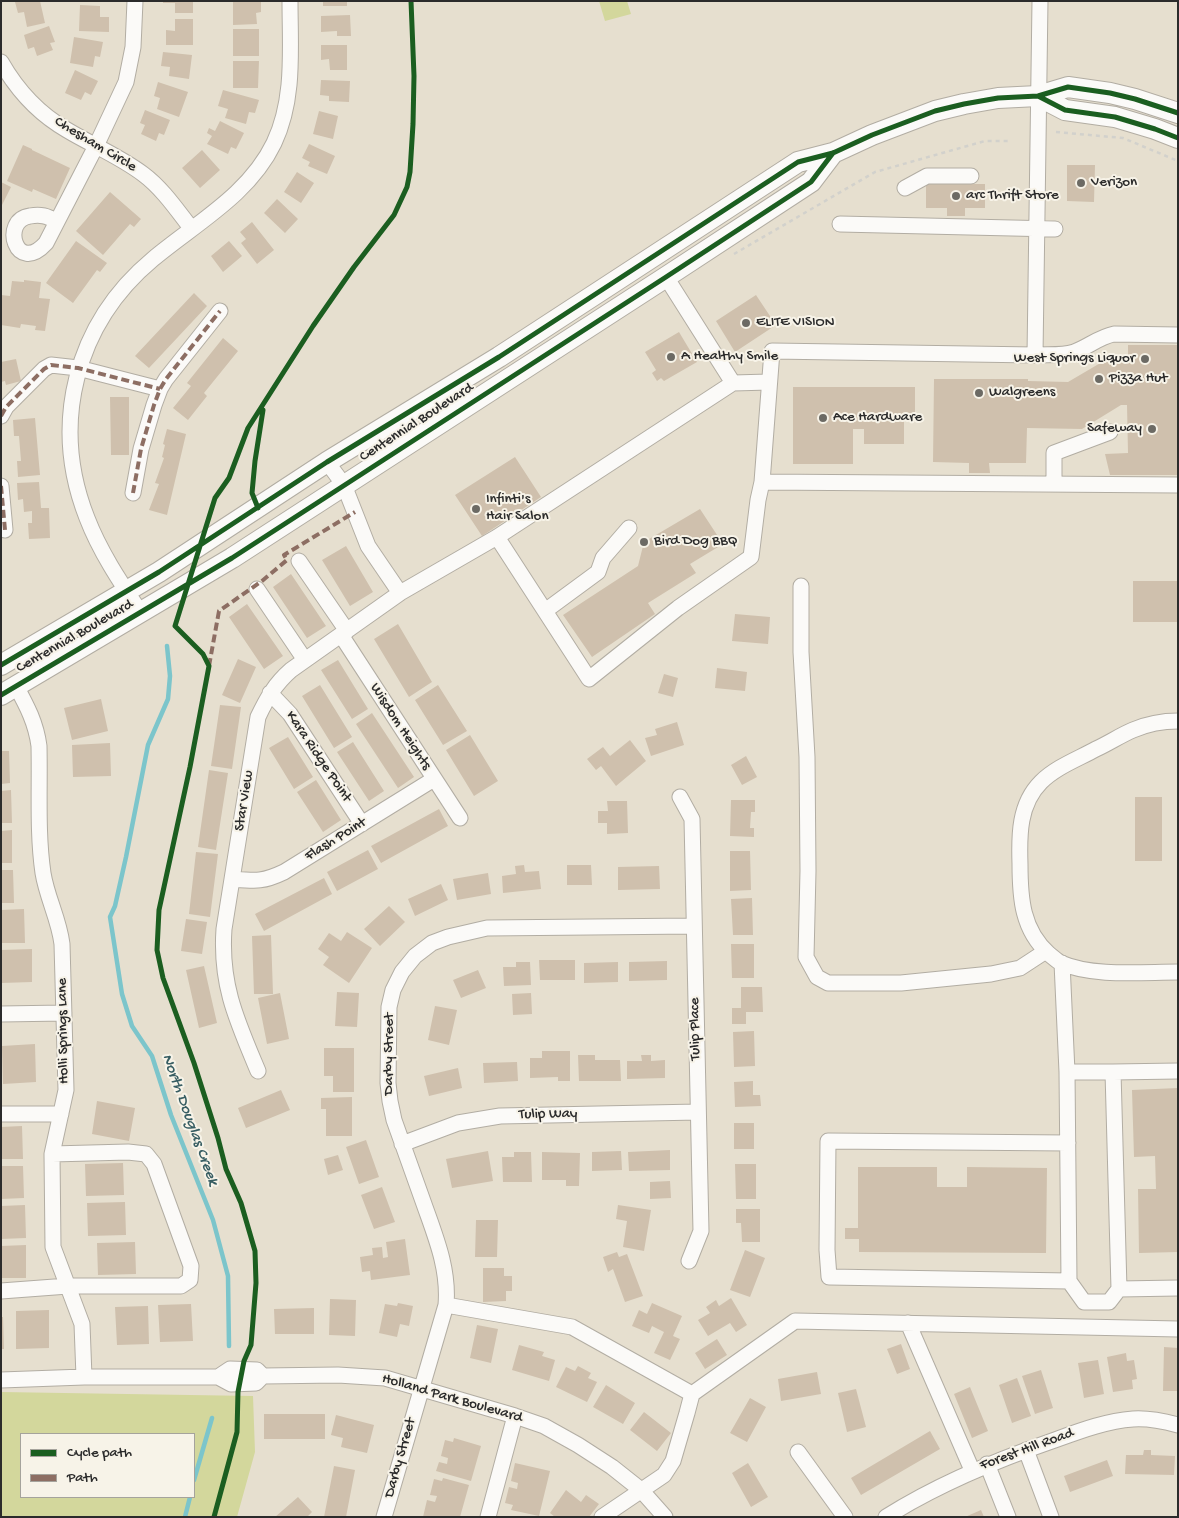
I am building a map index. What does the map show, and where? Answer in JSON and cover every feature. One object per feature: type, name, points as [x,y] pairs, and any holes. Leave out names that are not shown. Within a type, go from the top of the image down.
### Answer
[{"type":"main road","name":"Centennial Boulevard","points":[[1,665],[159,572],[327,462],[499,357],[798,162],[834,154],[872,135],[935,111],[998,98],[1038,96],[1068,87],[1110,93],[1178,113]]},
{"type":"main road","points":[[1038,96],[1065,110],[1115,117],[1178,138]]},
{"type":"main road","name":"Centennial Boulevard","points":[[9,691],[232,558],[666,277],[811,182],[834,154]]},
{"type":"street","points":[[56,221],[120,97],[131,64],[135,1]]},
{"type":"street","points":[[145,611],[126,591],[99,545],[79,495],[70,445],[70,420],[78,368],[97,326],[122,289],[153,258],[232,197],[247,183],[257,171],[274,142],[284,116],[289,91],[290,1]]},
{"type":"street","points":[[1035,355],[1040,1]]},
{"type":"street","name":"Chesham Circle","points":[[1,62],[12,80],[37,109],[66,130],[115,156],[146,176],[191,228]]},
{"type":"street","points":[[905,188],[927,176],[971,176]]},
{"type":"street","points":[[840,224],[1055,229]]},
{"type":"street","points":[[666,277],[733,383],[769,382]]},
{"type":"street","points":[[133,493],[142,449],[160,389],[220,311]]},
{"type":"street","points":[[497,536],[589,679],[678,608],[751,557],[762,482],[772,351],[1067,354],[1104,336],[1114,334],[1178,335]]},
{"type":"street","points":[[1,416],[6,407],[44,369],[51,365],[78,368],[160,389]]},
{"type":"street","name":"Star View","points":[[258,1071],[234,1012],[226,985],[223,948],[224,929],[258,717],[277,682],[400,593],[497,536],[733,383]]},
{"type":"street","points":[[1054,484],[1054,453],[1110,432]]},
{"type":"street","points":[[327,462],[344,485],[368,546],[400,593]]},
{"type":"street","points":[[762,482],[1178,485]]},
{"type":"street","points":[[1,486],[5,530]]},
{"type":"street","points":[[545,611],[598,572],[603,558],[629,528]]},
{"type":"street","name":"Wisdom Heights","points":[[299,561],[460,818]]},
{"type":"street","points":[[801,586],[801,652],[807,757],[808,871],[806,958],[817,977],[828,983],[901,983],[991,974],[1020,968],[1046,951]]},
{"type":"street","points":[[257,589],[305,660]]},
{"type":"street","name":"Holli Springs Lane","points":[[9,691],[32,717],[37,732],[42,857],[48,892],[60,928],[66,1090],[52,1154],[53,1247],[82,1324],[84,1377]]},
{"type":"street","name":"Kara Ridge Point","points":[[270,693],[290,714],[362,824]]},
{"type":"street","points":[[1178,720],[1153,724],[1133,730],[1056,770],[1041,782],[1029,799],[1022,817],[1019,834],[1022,910],[1029,929],[1046,951],[1062,963],[1079,970],[1100,972],[1178,972]]},
{"type":"street","name":"Flash Point","points":[[233,879],[257,881],[268,879],[284,872],[434,779]]},
{"type":"street","name":"Tulip Place","points":[[680,797],[692,819],[701,1231],[689,1261]]},
{"type":"street","name":"Darby Street","points":[[384,1517],[446,1305],[447,1280],[441,1251],[402,1144],[390,1101],[389,1007],[393,990],[402,972],[416,956],[432,943],[466,932],[488,928],[694,926]]},
{"type":"street","points":[[1062,963],[1067,1072],[1069,1280],[1084,1302],[1109,1302],[1119,1289],[1113,1072]]},
{"type":"street","points":[[1,1014],[64,1013]]},
{"type":"street","points":[[1067,1072],[1178,1071]]},
{"type":"street","name":"Tulip Way","points":[[402,1144],[458,1123],[500,1116],[698,1112]]},
{"type":"street","points":[[1,1114],[61,1114]]},
{"type":"street","points":[[1068,1143],[828,1141],[826,1250],[829,1278],[1069,1280]]},
{"type":"street","points":[[1,1292],[68,1286],[182,1286],[190,1280],[191,1266],[154,1164],[146,1154],[128,1152],[52,1154]]},
{"type":"street","points":[[1119,1289],[1178,1288]]},
{"type":"street","points":[[446,1305],[572,1327],[692,1394]]},
{"type":"street","points":[[602,1517],[664,1475],[673,1461],[688,1414],[692,1394],[795,1322],[1178,1329]]},
{"type":"street","points":[[908,1324],[972,1470]]},
{"type":"street","name":"Holland Park Boulevard","points":[[1,1380],[84,1377],[218,1377],[230,1370],[257,1370],[263,1376],[361,1376],[385,1378],[544,1426],[612,1467],[640,1490],[665,1517]]},
{"type":"street","points":[[488,1517],[515,1416]]},
{"type":"street","name":"Forest Hill Road","points":[[886,1517],[911,1501],[972,1470],[1074,1433],[1132,1419],[1178,1424]]},
{"type":"street","points":[[1026,1450],[1051,1517]]},
{"type":"street","points":[[798,1452],[844,1517]]},
{"type":"street","points":[[988,1464],[1008,1517]]},
{"type":"path","points":[[1056,132],[1123,138],[1178,161]]},
{"type":"path","points":[[730,256],[875,172],[985,140],[1009,140]]},
{"type":"green space","points":[[599,1],[627,1],[631,14],[605,21]]},
{"type":"green space","points":[[1,1392],[253,1396],[255,1452],[237,1517],[1,1517]]},
{"type":"building","points":[[40,1],[45,23],[27,27],[24,12],[18,13],[15,2]]},
{"type":"building","points":[[163,1],[193,1],[193,13],[175,13],[175,3],[163,3]]},
{"type":"building","points":[[233,1],[261,1],[261,12],[256,13],[257,24],[233,25]]},
{"type":"building","points":[[323,1],[347,1],[347,6],[323,6]]},
{"type":"building","points":[[80,5],[100,6],[100,17],[109,17],[109,32],[79,31]]},
{"type":"building","points":[[350,15],[351,36],[337,36],[337,31],[321,32],[321,16]]},
{"type":"building","points":[[175,19],[193,19],[193,45],[166,45],[166,30],[175,31]]},
{"type":"building","points":[[49,26],[55,42],[50,43],[53,50],[37,56],[34,47],[28,49],[24,35]]},
{"type":"building","points":[[233,29],[259,29],[259,56],[233,56]]},
{"type":"building","points":[[74,37],[103,42],[100,57],[95,56],[93,67],[70,63]]},
{"type":"building","points":[[321,45],[347,45],[347,70],[330,70],[329,59],[321,60]]},
{"type":"building","points":[[163,52],[192,55],[189,79],[169,76],[170,67],[161,66]]},
{"type":"building","points":[[233,61],[259,61],[258,88],[233,88]]},
{"type":"building","points":[[75,70],[98,81],[91,95],[85,92],[81,100],[65,93]]},
{"type":"building","points":[[321,80],[350,81],[349,102],[329,101],[329,96],[320,95]]},
{"type":"building","points":[[158,82],[188,92],[179,117],[157,109],[160,98],[154,96]]},
{"type":"building","points":[[223,90],[259,100],[255,113],[249,112],[246,124],[225,118],[228,109],[218,106]]},
{"type":"building","points":[[145,110],[170,120],[164,135],[159,133],[156,141],[141,134],[145,125],[140,123]]},
{"type":"building","points":[[319,111],[338,116],[333,139],[313,134]]},
{"type":"building","points":[[220,121],[244,133],[236,149],[231,147],[228,154],[207,144],[212,136],[207,133],[209,128],[215,131]]},
{"type":"building","points":[[309,144],[335,156],[327,174],[308,166],[310,162],[302,158]]},
{"type":"building","points":[[23,145],[70,168],[56,199],[33,189],[32,192],[7,181]]},
{"type":"building","points":[[202,150],[220,170],[200,188],[182,168]]},
{"type":"building","name":"Verizon","points":[[1067,165],[1095,165],[1094,202],[1067,201]]},
{"type":"building","points":[[297,172],[314,183],[301,203],[284,192]]},
{"type":"building","points":[[1,182],[11,187],[1,207]]},
{"type":"building","name":"arc Thrift Store","points":[[926,184],[985,184],[985,208],[965,208],[965,216],[947,216],[947,208],[926,208]]},
{"type":"building","points":[[110,192],[141,219],[134,227],[130,224],[103,255],[76,231]]},
{"type":"building","points":[[277,199],[298,219],[285,233],[264,213]]},
{"type":"building","points":[[252,222],[274,250],[257,264],[241,243],[246,239],[240,232]]},
{"type":"building","points":[[76,241],[107,263],[100,272],[97,270],[73,303],[46,283]]},
{"type":"building","points":[[229,241],[242,256],[223,272],[211,256]]},
{"type":"building","points":[[24,280],[41,282],[39,298],[50,299],[45,331],[35,330],[36,326],[21,324],[20,328],[1,325],[1,295],[10,296],[12,281],[24,282]]},
{"type":"building","points":[[194,293],[207,306],[149,368],[135,356]]},
{"type":"building","name":"ELITE VISION","points":[[756,295],[776,325],[735,352],[716,321]]},
{"type":"building","name":"A Healthy Smile","points":[[679,332],[697,362],[664,381],[661,378],[657,381],[652,373],[656,370],[645,352]]},
{"type":"building","points":[[223,338],[238,351],[204,393],[207,396],[188,420],[173,408],[191,386],[187,383]]},
{"type":"building","points":[[1128,345],[1178,345],[1178,475],[1110,475],[1105,454],[1128,453],[1127,405],[1121,405],[1082,429],[1027,428],[1026,463],[989,463],[990,473],[969,473],[969,463],[933,462],[934,379],[1028,379],[1028,381],[1068,382],[1114,355],[1128,356]]},
{"type":"building","points":[[16,359],[21,381],[6,385],[5,381],[1,382],[1,362]]},
{"type":"building","points":[[793,387],[915,387],[915,420],[904,420],[904,444],[864,444],[864,429],[853,429],[853,464],[793,464]]},
{"type":"building","points":[[110,397],[129,397],[129,455],[111,455]]},
{"type":"building","points":[[35,418],[40,475],[18,477],[17,461],[21,461],[19,436],[14,436],[13,420]]},
{"type":"building","points":[[167,429],[186,434],[167,515],[149,510],[159,484],[155,483],[164,458],[162,457],[165,445],[163,444]]},
{"type":"building","points":[[515,457],[541,497],[482,536],[455,495]]},
{"type":"building","points":[[39,482],[41,508],[49,508],[50,538],[29,539],[28,523],[32,523],[32,511],[24,512],[23,499],[18,500],[17,483]]},
{"type":"building","points":[[700,509],[723,544],[690,564],[696,573],[648,603],[655,614],[592,657],[563,615],[638,566],[644,542]]},
{"type":"building","points":[[346,546],[373,592],[350,606],[322,560]]},
{"type":"building","points":[[291,574],[326,626],[307,638],[273,587]]},
{"type":"building","points":[[1133,581],[1178,581],[1178,622],[1133,622]]},
{"type":"building","points":[[247,604],[283,656],[264,669],[229,617]]},
{"type":"building","points":[[735,614],[770,617],[768,644],[732,641]]},
{"type":"building","points":[[398,624],[432,682],[409,697],[374,639]]},
{"type":"building","points":[[238,659],[256,667],[240,703],[222,695]]},
{"type":"building","points":[[338,660],[368,709],[352,719],[321,670]]},
{"type":"building","points":[[717,668],[747,672],[745,691],[715,688]]},
{"type":"building","points":[[664,674],[678,678],[673,697],[658,693]]},
{"type":"building","points":[[320,685],[352,737],[334,748],[302,696]]},
{"type":"building","points":[[438,685],[467,731],[443,745],[415,700]]},
{"type":"building","points":[[101,699],[108,731],[72,740],[64,708]]},
{"type":"building","points":[[220,705],[241,707],[232,769],[211,766]]},
{"type":"building","points":[[372,713],[414,777],[398,788],[356,724]]},
{"type":"building","points":[[677,722],[684,745],[651,756],[645,738],[657,735],[655,729]]},
{"type":"building","points":[[470,735],[498,781],[474,796],[446,750]]},
{"type":"building","points":[[288,737],[313,777],[294,789],[269,748]]},
{"type":"building","points":[[630,740],[646,761],[616,786],[601,766],[596,770],[587,759],[603,747],[610,756]]},
{"type":"building","points":[[353,742],[384,791],[369,801],[337,752]]},
{"type":"building","points":[[110,743],[111,776],[73,777],[72,745]]},
{"type":"building","points":[[1,751],[9,751],[10,783],[1,784]]},
{"type":"building","points":[[746,756],[757,777],[742,785],[731,765]]},
{"type":"building","points":[[209,770],[228,773],[216,850],[198,847]]},
{"type":"building","points":[[316,780],[341,820],[323,832],[297,792]]},
{"type":"building","points":[[11,790],[12,823],[1,823],[1,791]]},
{"type":"building","points":[[1135,797],[1162,797],[1162,861],[1135,861]]},
{"type":"building","points":[[731,800],[755,800],[755,812],[751,812],[750,828],[754,828],[754,837],[730,836]]},
{"type":"building","points":[[607,801],[627,801],[628,833],[607,834],[607,823],[598,823],[598,811],[608,811]]},
{"type":"building","points":[[439,809],[448,826],[381,863],[371,846]]},
{"type":"building","points":[[12,830],[12,863],[1,863],[1,831]]},
{"type":"building","points":[[368,850],[378,869],[337,891],[327,872]]},
{"type":"building","points":[[730,851],[750,851],[751,890],[730,891]]},
{"type":"building","points":[[196,852],[218,854],[210,917],[189,914]]},
{"type":"building","points":[[524,865],[525,872],[539,871],[541,889],[503,893],[502,876],[516,874],[515,866]]},
{"type":"building","points":[[567,865],[591,865],[592,885],[567,885]]},
{"type":"building","points":[[659,866],[660,889],[618,890],[618,867]]},
{"type":"building","points":[[1,870],[13,870],[14,903],[1,903]]},
{"type":"building","points":[[488,873],[491,894],[457,900],[453,879]]},
{"type":"building","points":[[324,878],[332,894],[264,931],[255,914]]},
{"type":"building","points":[[441,884],[448,900],[415,916],[408,899]]},
{"type":"building","points":[[752,898],[753,935],[733,935],[731,899]]},
{"type":"building","points":[[389,906],[405,922],[380,946],[364,929]]},
{"type":"building","points":[[24,909],[25,943],[1,943],[1,910]]},
{"type":"building","points":[[186,919],[207,922],[202,954],[181,951]]},
{"type":"building","points":[[347,932],[372,948],[349,983],[323,965],[329,957],[318,949],[329,933],[341,941]]},
{"type":"building","points":[[271,935],[273,994],[254,994],[252,936]]},
{"type":"building","points":[[731,944],[754,944],[754,978],[732,978]]},
{"type":"building","points":[[32,949],[32,982],[1,983],[1,950]]},
{"type":"building","points":[[539,960],[575,960],[575,980],[540,980]]},
{"type":"building","points":[[667,961],[667,980],[629,981],[629,962]]},
{"type":"building","points":[[516,962],[530,962],[531,985],[504,986],[503,967],[516,967]]},
{"type":"building","points":[[618,962],[618,982],[584,983],[584,963]]},
{"type":"building","points":[[204,966],[217,1023],[199,1028],[186,970]]},
{"type":"building","points":[[478,970],[486,988],[461,998],[453,980]]},
{"type":"building","points":[[741,987],[762,987],[763,1012],[746,1012],[746,1024],[732,1024],[732,1008],[741,1008]]},
{"type":"building","points":[[337,992],[359,993],[357,1027],[335,1026]]},
{"type":"building","points":[[280,993],[289,1039],[267,1044],[258,998]]},
{"type":"building","points":[[531,993],[532,1014],[513,1015],[512,994]]},
{"type":"building","points":[[435,1006],[457,1010],[449,1045],[428,1040]]},
{"type":"building","points":[[754,1031],[755,1066],[734,1067],[733,1032]]},
{"type":"building","points":[[35,1044],[36,1082],[3,1084],[2,1046]]},
{"type":"building","points":[[324,1048],[354,1048],[354,1092],[333,1092],[333,1076],[324,1076]]},
{"type":"building","points":[[542,1051],[570,1051],[570,1081],[558,1081],[558,1077],[530,1078],[530,1058],[542,1058]]},
{"type":"building","points":[[578,1055],[595,1055],[595,1060],[620,1060],[621,1081],[579,1081]]},
{"type":"building","points":[[641,1055],[651,1055],[651,1061],[665,1060],[665,1078],[627,1079],[627,1061],[642,1061]]},
{"type":"building","points":[[517,1062],[518,1081],[484,1083],[483,1063]]},
{"type":"building","points":[[458,1068],[462,1088],[429,1096],[424,1076]]},
{"type":"building","points":[[753,1081],[753,1095],[760,1095],[761,1106],[735,1107],[734,1082]]},
{"type":"building","points":[[1178,1088],[1178,1252],[1139,1253],[1138,1189],[1156,1189],[1155,1156],[1134,1157],[1132,1090]]},
{"type":"building","points":[[281,1090],[290,1110],[246,1128],[238,1108]]},
{"type":"building","points":[[352,1097],[352,1136],[326,1136],[326,1109],[321,1109],[321,1098]]},
{"type":"building","points":[[97,1101],[135,1108],[129,1141],[92,1134]]},
{"type":"building","points":[[734,1123],[754,1123],[754,1149],[734,1149]]},
{"type":"building","points":[[22,1126],[23,1159],[1,1159],[1,1127]]},
{"type":"building","points":[[366,1140],[379,1177],[359,1184],[346,1147]]},
{"type":"building","points":[[670,1150],[670,1170],[629,1171],[628,1152]]},
{"type":"building","points":[[488,1151],[493,1181],[452,1188],[446,1159]]},
{"type":"building","points":[[621,1151],[622,1170],[592,1171],[592,1152]]},
{"type":"building","points":[[514,1152],[531,1152],[532,1182],[503,1182],[502,1157],[514,1157]]},
{"type":"building","points":[[542,1152],[580,1153],[579,1186],[566,1186],[566,1180],[542,1180]]},
{"type":"building","points":[[338,1155],[343,1170],[328,1175],[324,1159]]},
{"type":"building","points":[[123,1163],[124,1195],[86,1196],[85,1164]]},
{"type":"building","points":[[735,1164],[756,1164],[756,1199],[736,1199]]},
{"type":"building","points":[[1,1166],[23,1166],[24,1198],[1,1199]]},
{"type":"building","points":[[858,1167],[937,1167],[937,1187],[967,1187],[967,1167],[1047,1168],[1046,1253],[859,1252],[859,1239],[845,1239],[845,1228],[858,1228]]},
{"type":"building","points":[[670,1181],[671,1198],[650,1199],[650,1182]]},
{"type":"building","points":[[382,1187],[395,1222],[374,1229],[361,1195]]},
{"type":"building","points":[[125,1202],[126,1235],[88,1236],[87,1203]]},
{"type":"building","points":[[25,1205],[26,1238],[1,1239],[1,1206]]},
{"type":"building","points":[[618,1205],[651,1210],[644,1251],[623,1247],[627,1221],[616,1219]]},
{"type":"building","points":[[736,1209],[760,1209],[760,1242],[742,1242],[741,1223],[736,1223]]},
{"type":"building","points":[[476,1220],[498,1220],[497,1257],[475,1257]]},
{"type":"building","points":[[405,1239],[410,1275],[371,1280],[370,1271],[362,1272],[360,1257],[373,1255],[372,1248],[382,1247],[383,1258],[388,1257],[386,1242]]},
{"type":"building","points":[[135,1242],[136,1274],[98,1275],[97,1243]]},
{"type":"building","points":[[26,1245],[26,1278],[1,1278],[1,1246]]},
{"type":"building","points":[[745,1250],[765,1258],[750,1297],[730,1290]]},
{"type":"building","points":[[617,1252],[619,1257],[627,1254],[643,1296],[625,1302],[613,1269],[608,1272],[603,1257]]},
{"type":"building","points":[[483,1268],[504,1268],[504,1276],[512,1276],[512,1291],[506,1291],[506,1301],[483,1302]]},
{"type":"building","points":[[731,1298],[747,1325],[736,1332],[730,1323],[708,1336],[698,1320],[710,1313],[706,1307],[716,1300],[719,1306]]},
{"type":"building","points":[[330,1299],[356,1300],[355,1336],[329,1335]]},
{"type":"building","points":[[398,1303],[413,1306],[409,1326],[400,1324],[397,1337],[379,1333],[385,1304],[397,1306]]},
{"type":"building","points":[[652,1303],[682,1316],[673,1336],[680,1339],[670,1360],[654,1353],[664,1332],[652,1326],[649,1333],[632,1326],[639,1310],[647,1314]]},
{"type":"building","points":[[191,1304],[193,1341],[160,1342],[158,1305]]},
{"type":"building","points":[[148,1306],[149,1344],[117,1345],[115,1307]]},
{"type":"building","points":[[314,1308],[314,1334],[275,1334],[274,1309]]},
{"type":"building","points":[[49,1310],[49,1348],[16,1349],[16,1311]]},
{"type":"building","points":[[1,1317],[3,1317],[4,1349],[1,1349]]},
{"type":"building","points":[[477,1325],[498,1329],[491,1363],[470,1358]]},
{"type":"building","points":[[717,1339],[727,1355],[705,1369],[695,1353]]},
{"type":"building","points":[[901,1344],[910,1369],[897,1374],[887,1349]]},
{"type":"building","points":[[519,1345],[544,1352],[542,1356],[555,1360],[549,1381],[512,1370]]},
{"type":"building","points":[[1164,1347],[1178,1348],[1178,1391],[1163,1391]]},
{"type":"building","points":[[1126,1353],[1127,1361],[1134,1360],[1137,1379],[1132,1380],[1133,1389],[1113,1392],[1107,1357]]},
{"type":"building","points":[[1098,1360],[1104,1394],[1084,1398],[1078,1363]]},
{"type":"building","points":[[578,1366],[591,1373],[588,1378],[597,1382],[587,1402],[556,1387],[566,1367],[575,1371]]},
{"type":"building","points":[[1041,1370],[1053,1408],[1035,1414],[1022,1376]]},
{"type":"building","points":[[817,1372],[821,1394],[781,1401],[778,1379]]},
{"type":"building","points":[[1017,1378],[1031,1416],[1012,1423],[999,1385]]},
{"type":"building","points":[[606,1385],[635,1403],[623,1424],[593,1407]]},
{"type":"building","points":[[970,1387],[988,1431],[972,1438],[954,1394]]},
{"type":"building","points":[[856,1389],[866,1427],[847,1432],[838,1393]]},
{"type":"building","points":[[750,1398],[766,1407],[747,1442],[730,1433]]},
{"type":"building","points":[[644,1412],[671,1433],[657,1451],[630,1430]]},
{"type":"building","points":[[264,1414],[325,1414],[325,1439],[264,1439]]},
{"type":"building","points":[[336,1415],[374,1425],[367,1453],[341,1447],[343,1438],[331,1435]]},
{"type":"building","points":[[930,1431],[940,1449],[861,1495],[851,1478]]},
{"type":"building","points":[[454,1438],[481,1446],[471,1481],[436,1471],[439,1462],[447,1464],[448,1458],[441,1456],[445,1440],[453,1442]]},
{"type":"building","points":[[1144,1450],[1151,1450],[1151,1455],[1175,1456],[1174,1475],[1125,1474],[1126,1455],[1143,1455]]},
{"type":"building","points":[[1107,1460],[1113,1476],[1070,1492],[1064,1476]]},
{"type":"building","points":[[515,1463],[550,1471],[539,1516],[511,1510],[513,1505],[505,1503],[509,1487],[517,1489],[518,1483],[511,1481]]},
{"type":"building","points":[[748,1463],[768,1497],[751,1507],[732,1473]]},
{"type":"building","points":[[334,1466],[355,1470],[346,1517],[324,1517]]},
{"type":"building","points":[[443,1478],[469,1485],[460,1517],[423,1517],[427,1500],[435,1502],[437,1496],[430,1495],[434,1479],[442,1481]]},
{"type":"building","points":[[566,1490],[581,1502],[586,1495],[599,1504],[589,1517],[555,1517],[550,1513]]},
{"type":"building","points":[[298,1497],[312,1512],[307,1517],[275,1517]]},
{"type":"building","points":[[981,1510],[984,1517],[965,1517]]},
{"type":"waterway","name":"North Douglas Creek","points":[[167,646],[170,676],[168,699],[148,745],[126,857],[115,906],[110,917],[122,994],[132,1026],[152,1056],[171,1115],[213,1220],[228,1276],[229,1346]]},
{"type":"waterway","name":"North Douglas Creek","points":[[195,1477],[212,1418]]},
{"type":"waterway","name":"North Douglas Creek","points":[[185,1517],[190,1498]]},
{"type":"marked path","points":[[133,493],[141,449],[160,389],[220,311]]},
{"type":"marked path","points":[[1,416],[6,407],[44,369],[51,365],[78,368],[160,389]]},
{"type":"marked path","points":[[1,486],[5,530]]},
{"type":"marked path","points":[[209,666],[219,611],[262,581],[287,560],[284,555],[355,512]]},
{"type":"cycle path","points":[[214,1517],[237,1432],[238,1392],[244,1361],[251,1345],[256,1283],[255,1251],[241,1203],[226,1169],[194,1063],[163,978],[157,950],[159,910],[190,767],[209,666],[203,654],[175,626],[215,498],[229,478],[248,428],[313,326],[354,267],[394,215],[407,187],[410,172],[413,124],[414,76],[411,1]]},
{"type":"cycle path","points":[[1,665],[159,572],[327,462],[499,357],[798,162],[833,153],[872,135],[935,111],[998,98],[1038,96],[1068,87],[1110,93],[1178,113]]},
{"type":"cycle path","points":[[1038,96],[1065,110],[1115,117],[1178,138]]},
{"type":"cycle path","points":[[1,695],[232,558],[666,277],[811,182],[833,153]]},
{"type":"cycle path","points":[[258,508],[252,493],[263,410]]},
{"type":"place","name":"Verizon","points":[[1081,183]]},
{"type":"place","name":"arc Thrift Store","points":[[956,196]]},
{"type":"place","name":"ELITE VISION","points":[[746,323]]},
{"type":"place","name":"A Healthy Smile","points":[[671,357]]},
{"type":"place","name":"West Springs Liquor","points":[[1145,359]]},
{"type":"place","name":"Pizza Hut","points":[[1099,379]]},
{"type":"place","name":"Walgreens","points":[[979,393]]},
{"type":"place","name":"Ace Hardware","points":[[823,418]]},
{"type":"place","name":"Safeway","points":[[1152,429]]},
{"type":"place","name":"Infinti's Hair Salon","points":[[476,509]]},
{"type":"place","name":"Bird Dog BBQ","points":[[644,542]]}]
